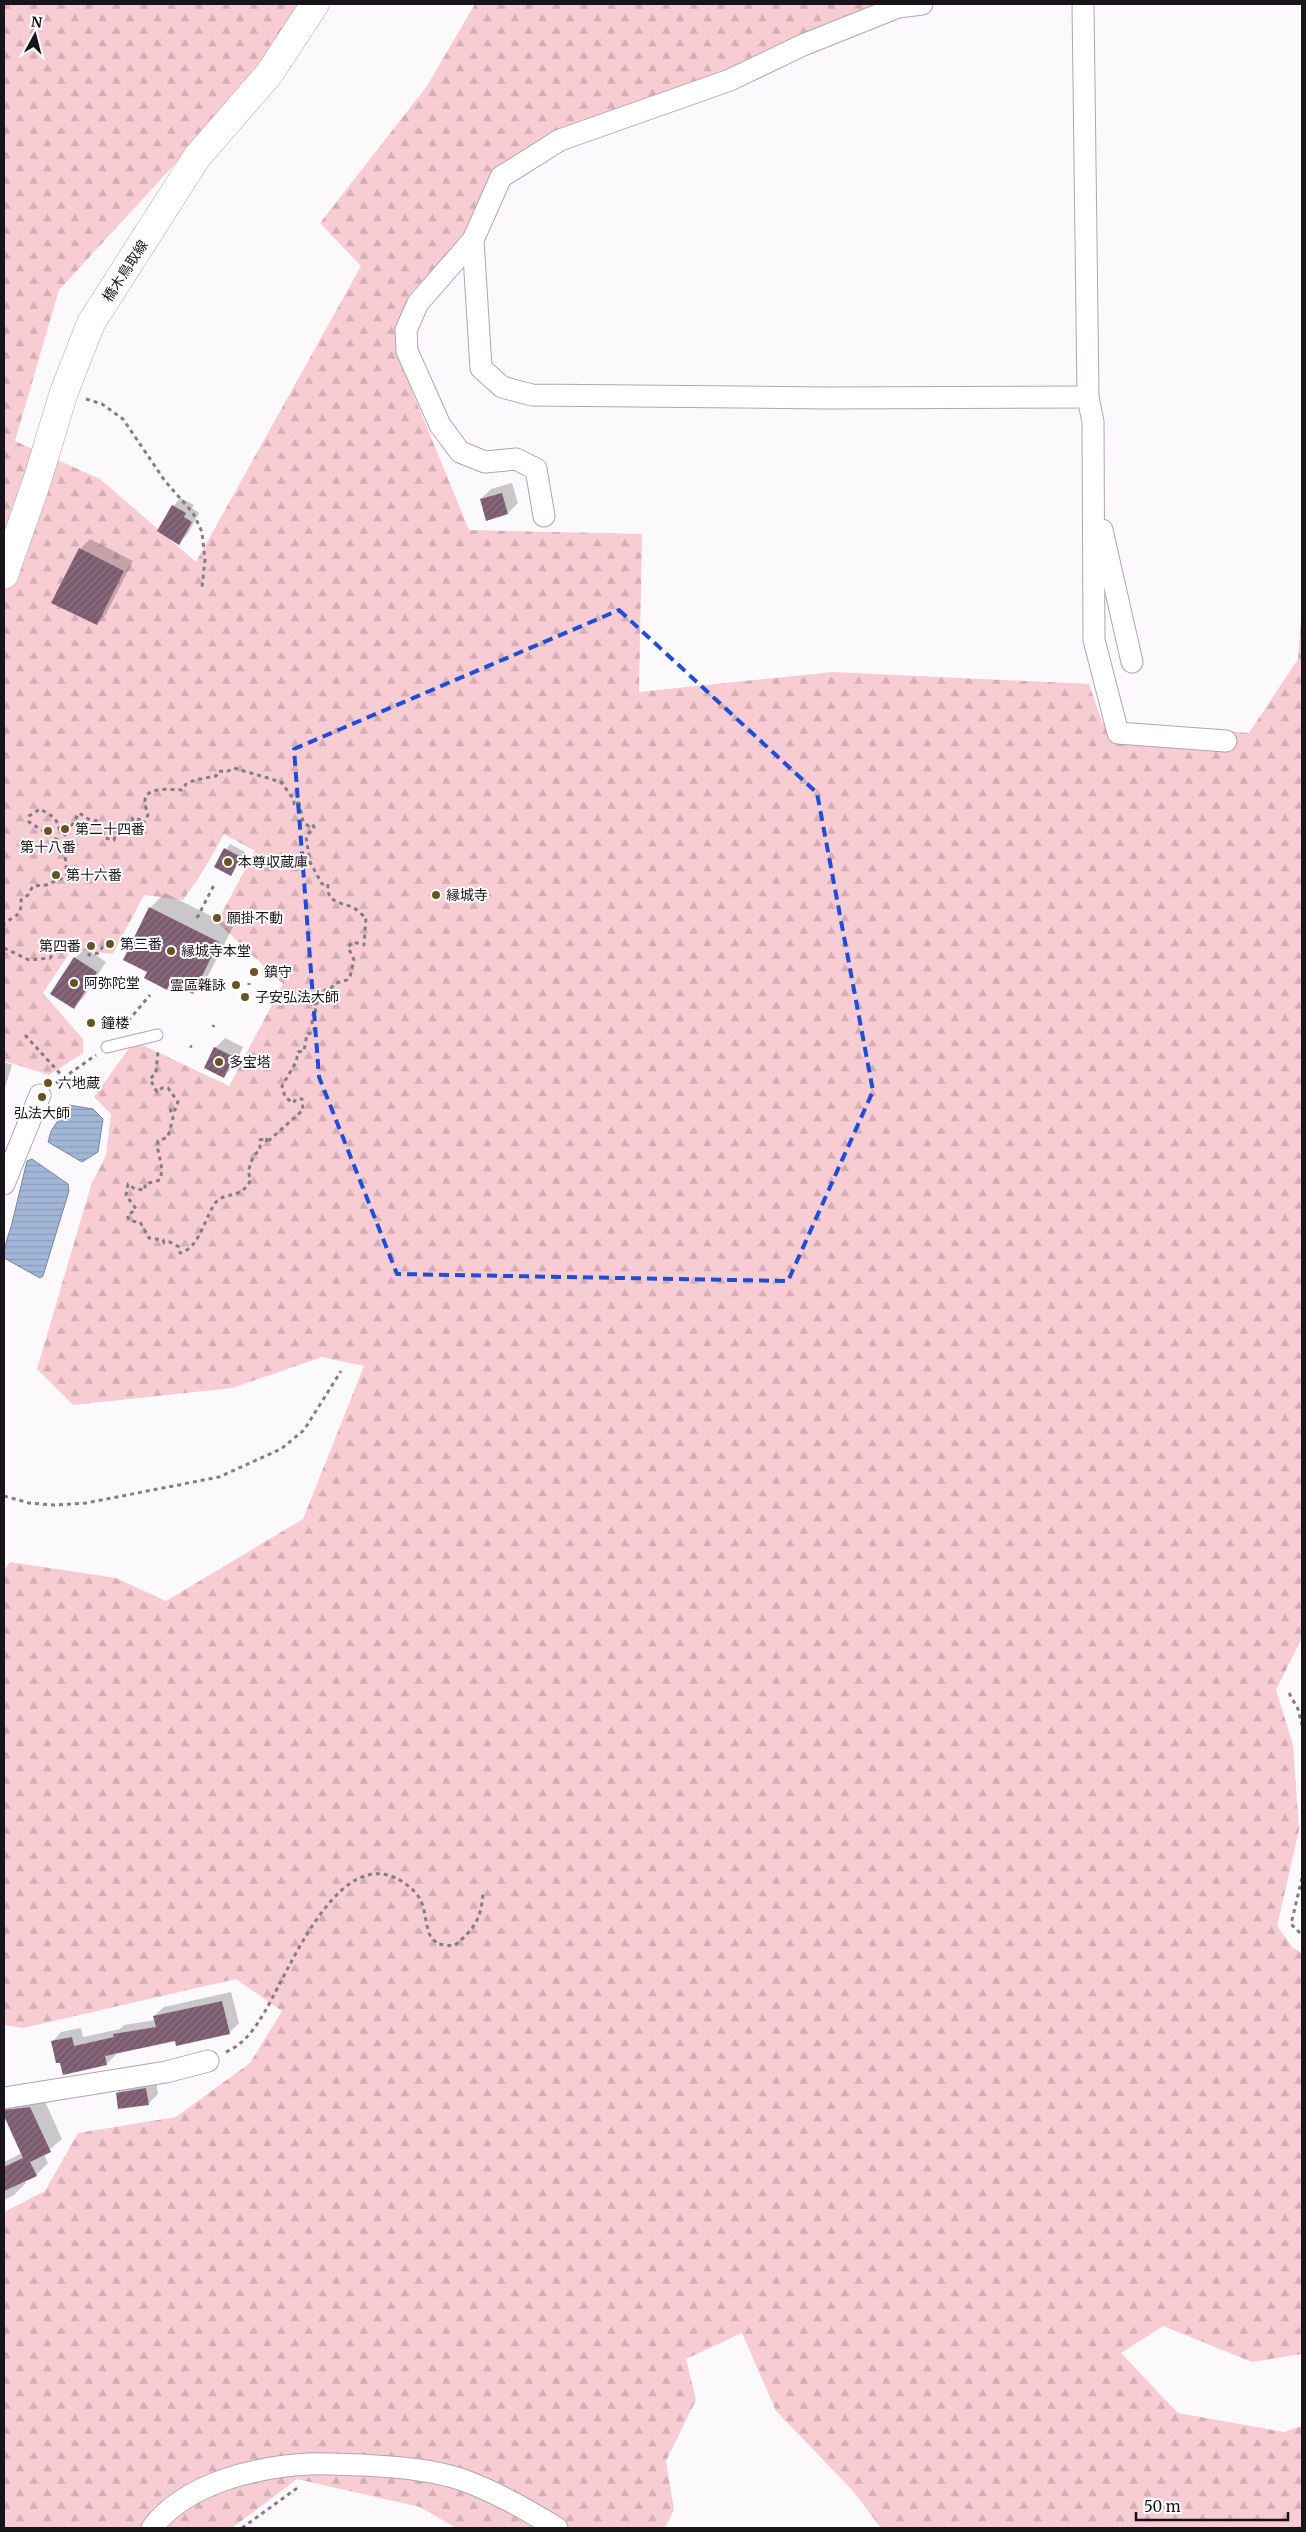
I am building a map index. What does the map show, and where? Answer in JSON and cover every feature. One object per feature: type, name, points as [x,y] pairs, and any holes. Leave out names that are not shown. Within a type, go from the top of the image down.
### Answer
[{"type":"main road","name":"橋木鳥取線","points":[[4,575],[37,481],[64,392],[90,323],[197,157],[269,74],[315,4]]},
{"type":"street","points":[[544,516],[536,469],[516,459],[485,462],[460,452],[440,425],[407,351],[406,330],[418,303],[473,240],[501,178],[560,140],[730,80],[803,46],[898,7],[922,4]]},
{"type":"street","points":[[1083,4],[1088,397],[1093,422],[1094,640],[1118,732],[1226,741]]},
{"type":"street","points":[[473,240],[481,368],[502,387],[532,395],[826,398],[1088,397]]},
{"type":"street","points":[[1093,525],[1102,529],[1132,662]]},
{"type":"street","points":[[5,1177],[40,1095]]},
{"type":"street","points":[[4,2098],[166,2072],[208,2061]]},
{"type":"street","points":[[152,2528],[163,2514],[200,2489],[262,2469],[309,2463],[398,2467],[462,2479],[517,2504],[557,2528]]},
{"type":"lane","points":[[107,1047],[157,1035]]},
{"type":"path","points":[[64,392],[102,404],[123,419],[166,481],[193,513],[202,532],[205,560],[202,587]]},
{"type":"path","points":[[4,926],[9,920],[18,916],[21,911],[21,900],[28,895],[33,886],[60,881],[67,876],[64,844],[29,822],[29,816],[40,809],[54,817],[58,823],[59,830],[65,835],[69,828],[73,827],[72,825],[79,813],[90,820],[99,821],[106,838],[114,840],[116,833],[124,834],[130,831],[133,818],[144,822],[148,815],[144,802],[146,796],[160,787],[182,790],[186,784],[195,780],[216,776],[219,771],[226,772],[234,768],[281,782],[294,800],[294,804],[298,806],[297,800],[300,804],[302,819],[305,825],[310,826],[312,824],[314,827],[306,837],[309,858],[322,884],[328,884],[330,898],[334,902],[353,908],[366,918],[364,945],[353,942],[348,947],[354,960],[350,977],[347,980],[336,982],[323,994],[315,1006],[316,1016],[313,1015],[312,1019],[315,1032],[307,1034],[305,1048],[298,1052],[296,1062],[282,1086],[285,1097],[293,1103],[296,1099],[302,1099],[303,1110],[266,1143],[267,1138],[260,1140],[260,1149],[253,1157],[249,1168],[251,1179],[248,1186],[242,1192],[220,1199],[194,1241],[185,1252],[180,1253],[179,1247],[176,1244],[164,1243],[163,1240],[149,1238],[140,1222],[130,1221],[127,1216],[136,1209],[126,1195],[128,1184],[144,1190],[145,1184],[160,1180],[162,1162],[158,1150],[158,1141],[168,1137],[173,1118],[170,1108],[175,1110],[178,1102],[168,1088],[162,1088],[157,1092],[158,1089],[150,1079],[156,1073],[158,1051]]},
{"type":"path","points":[[197,918],[214,885]]},
{"type":"path","points":[[4,948],[29,960],[50,958],[54,954],[68,948],[89,948],[89,955],[99,953],[104,944],[112,945]]},
{"type":"path","points":[[40,1095],[107,1047],[150,995]]},
{"type":"path","points":[[25,1035],[64,1078]]},
{"type":"path","points":[[4,1496],[29,1503],[53,1505],[86,1503],[219,1477],[281,1448],[304,1430],[340,1371]]},
{"type":"path","points":[[1289,1693],[1298,1709],[1302,1725]]},
{"type":"path","points":[[208,2061],[239,2046],[259,2022],[309,1928],[339,1892],[361,1876],[377,1874],[395,1878],[415,1891],[426,1912],[429,1934],[438,1944],[454,1946],[473,1930],[482,1910],[483,1893]]},
{"type":"path","points":[[1302,1878],[1291,1924],[1302,1936]]},
{"type":"path","points":[[242,2528],[303,2484],[309,2463]]},
{"type":"highlighted area","points":[[619,610],[817,793],[873,1091],[788,1281],[397,1274],[319,1077],[294,749]]},
{"type":"green space","points":[[4,4],[304,4],[264,67],[59,290],[15,441],[100,479],[196,562],[361,266],[320,223],[427,86],[475,4],[877,4],[799,36],[725,71],[560,128],[493,169],[465,236],[409,295],[397,328],[396,352],[469,530],[642,534],[639,692],[833,672],[1089,684],[1102,722],[1249,733],[1298,659],[1302,607],[1302,1638],[1276,1690],[1293,1745],[1299,1830],[1277,1926],[1293,1948],[1302,1953],[1302,2354],[1252,2362],[1163,2326],[1121,2353],[1178,2413],[1284,2432],[1302,2426],[1302,2528],[881,2528],[853,2491],[776,2411],[742,2333],[686,2359],[696,2400],[666,2461],[674,2510],[665,2528],[456,2528],[420,2507],[297,2479],[232,2528],[4,2528],[4,2212],[45,2191],[78,2133],[176,2117],[250,2063],[282,2011],[236,1979],[23,2028],[4,2025],[4,1570],[10,1562],[116,1578],[166,1601],[303,1519],[364,1366],[322,1357],[232,1388],[73,1405],[37,1369],[91,1185],[106,1155],[111,1114],[94,1097],[134,1041],[229,1086],[283,984],[217,922],[255,851],[224,834],[203,871],[183,900],[144,895],[113,954],[72,949],[43,993],[83,1039],[83,1053],[49,1075],[4,1061]]},
{"type":"water","points":[[69,1105],[93,1109],[103,1119],[98,1152],[82,1162],[48,1142],[51,1131]]},
{"type":"water","points":[[32,1159],[68,1184],[69,1191],[43,1276],[40,1278],[4,1258],[6,1243],[27,1161]]},
{"type":"building","points":[[502,493],[508,514],[486,521],[480,499]]},
{"type":"building","points":[[172,505],[186,513],[184,517],[192,522],[179,545],[157,531]]},
{"type":"building","points":[[79,548],[124,571],[97,625],[51,603]]},
{"type":"building","name":"本尊収蔵庫","points":[[224,848],[241,857],[231,876],[214,867]]},
{"type":"building","name":"縁城寺本堂","points":[[149,907],[219,942],[193,994],[170,983],[167,990],[144,978],[147,972],[123,960]]},
{"type":"building","name":"阿弥陀堂","points":[[74,957],[97,972],[74,1009],[50,994]]},
{"type":"building","name":"多宝塔","points":[[214,1047],[234,1057],[224,1078],[204,1068]]},
{"type":"building","points":[[222,2001],[230,2034],[176,2046],[175,2041],[105,2056],[107,2065],[63,2075],[60,2063],[56,2063],[51,2041],[72,2037],[74,2046],[114,2037],[113,2034],[156,2027],[153,2016]]},
{"type":"building","points":[[146,2088],[149,2105],[118,2109],[116,2093]]},
{"type":"building","points":[[30,2107],[51,2152],[30,2162],[37,2176],[4,2191],[4,2167],[23,2158],[4,2116],[4,2110]]},
{"type":"place","name":"第二十四番","points":[[65,829]]},
{"type":"place","name":"第十八番","points":[[48,831]]},
{"type":"place","name":"本尊収蔵庫","points":[[228,862]]},
{"type":"place","name":"第十六番","points":[[56,875]]},
{"type":"place","name":"縁城寺","points":[[436,895]]},
{"type":"place","name":"願掛不動","points":[[217,918]]},
{"type":"place","name":"第三番","points":[[110,944]]},
{"type":"place","name":"第四番","points":[[91,946]]},
{"type":"place","name":"縁城寺本堂","points":[[171,951]]},
{"type":"place","name":"鎮守","points":[[254,972]]},
{"type":"place","name":"阿弥陀堂","points":[[74,983]]},
{"type":"place","name":"霊區雜詠","points":[[236,985]]},
{"type":"place","name":"子安弘法大師","points":[[245,997]]},
{"type":"place","name":"鐘楼","points":[[91,1023]]},
{"type":"place","name":"多宝塔","points":[[219,1062]]},
{"type":"place","name":"六地蔵","points":[[48,1083]]},
{"type":"place","name":"弘法大師","points":[[42,1097]]}]
